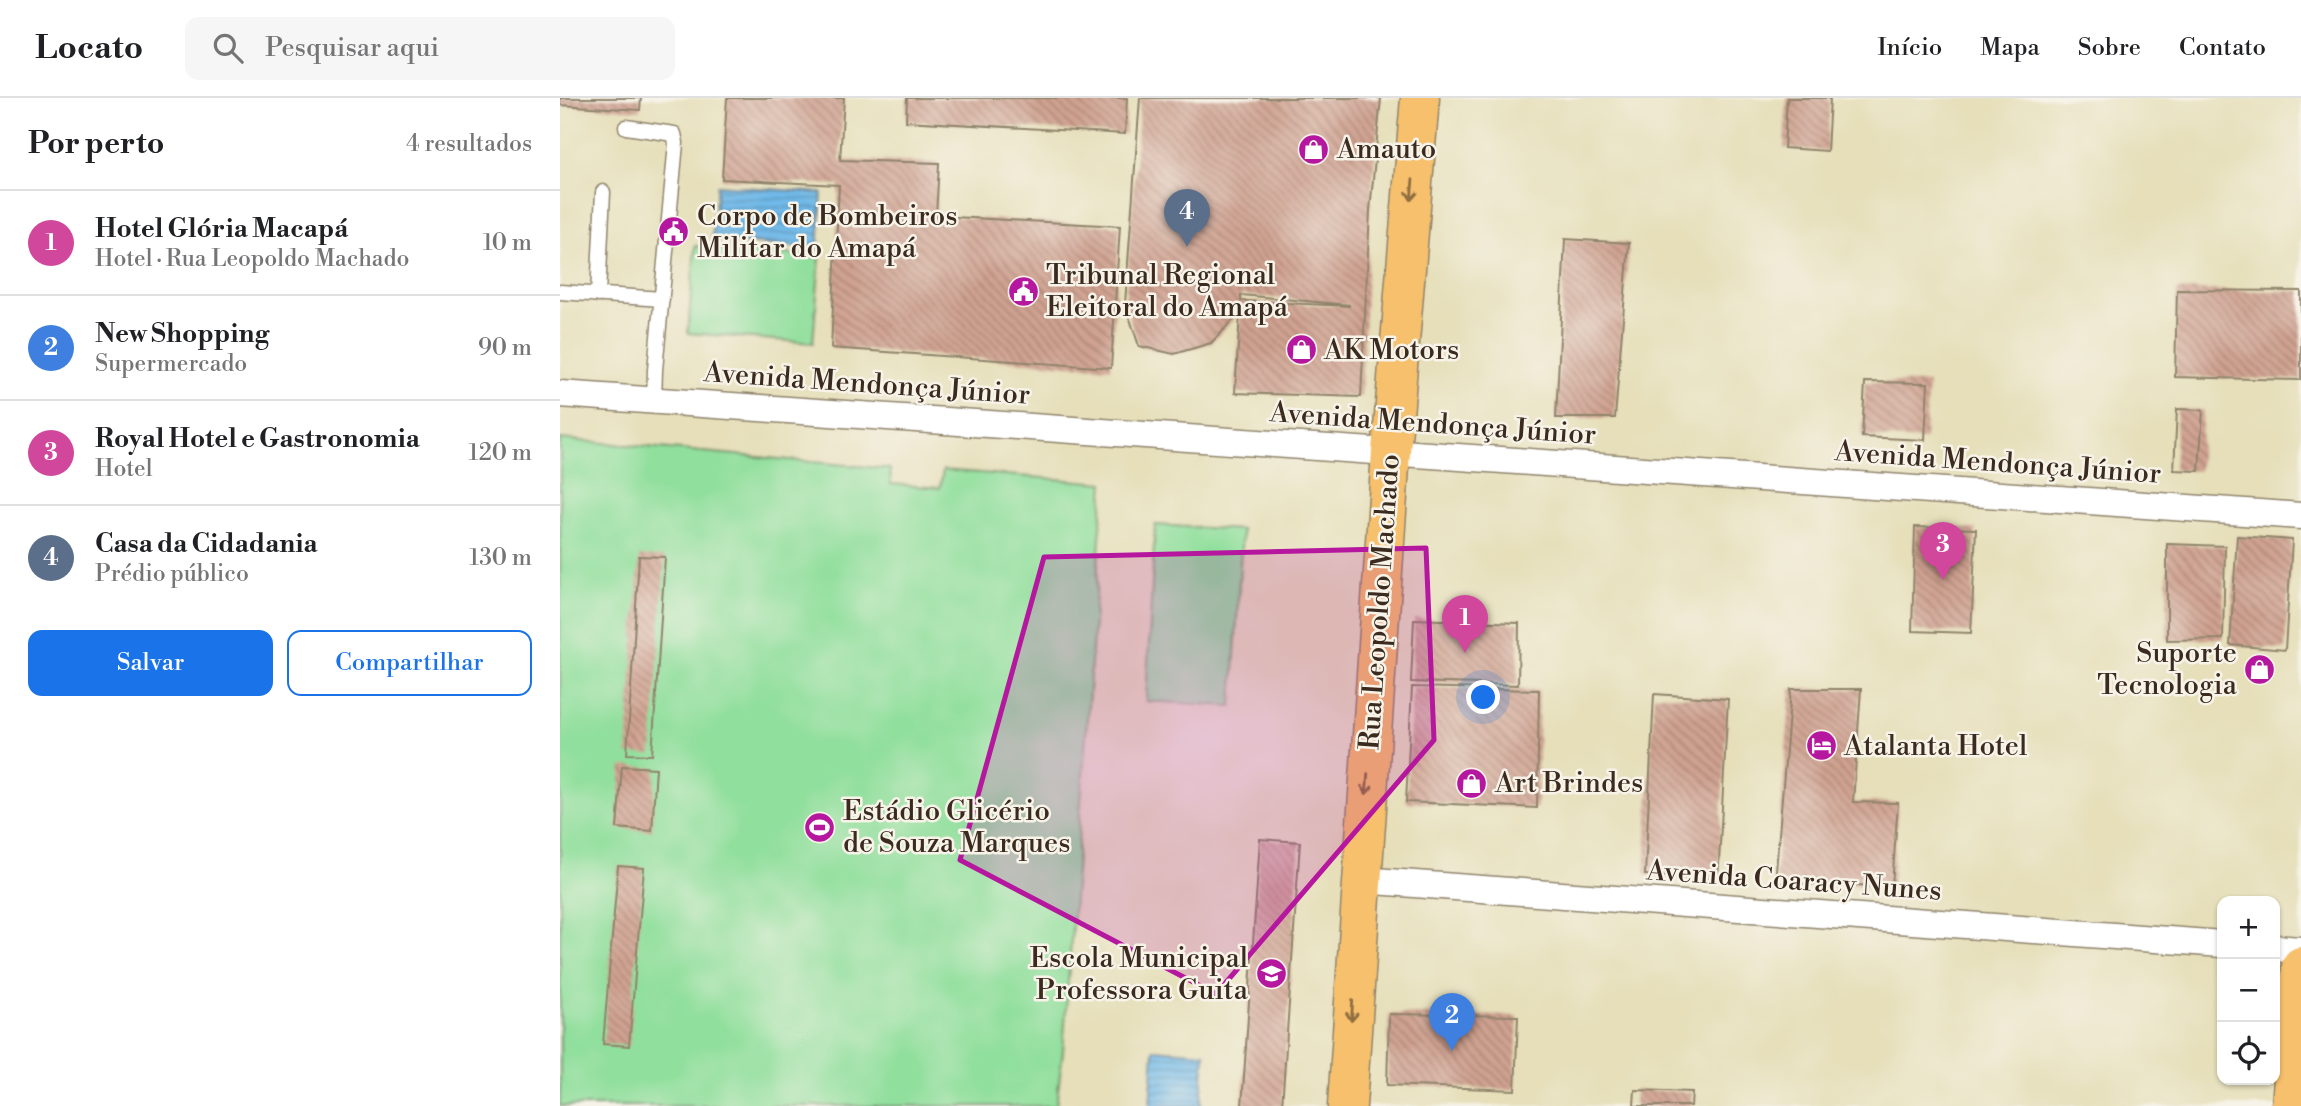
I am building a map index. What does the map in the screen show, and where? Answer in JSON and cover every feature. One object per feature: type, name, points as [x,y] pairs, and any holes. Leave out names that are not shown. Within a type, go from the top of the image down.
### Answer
[{"type":"main road","name":"Rua Leopoldo Machado","points":[[1346,1106],[1391,453],[1420,98]]},
{"type":"main road","points":[[2291,1106],[2301,966]]},
{"type":"street","name":"Avenida Mendonça Júnior","points":[[560,394],[2301,516]]},
{"type":"street","name":"Avenida Coaracy Nunes","points":[[1361,880],[2217,944]]},
{"type":"street","points":[[2280,948],[2301,950]]},
{"type":"lane","points":[[626,127],[665,131],[674,134],[676,143],[654,401]]},
{"type":"lane","points":[[598,295],[603,192]]},
{"type":"lane","points":[[560,292],[662,299]]},
{"type":"highlighted area","points":[[1426,548],[1434,740],[1216,994],[960,860],[1044,557]]},
{"type":"green space","points":[[695,246],[820,257],[813,343],[688,333]]},
{"type":"green space","name":"Estádio Glicério de Souza Marques","points":[[560,439],[890,469],[891,484],[940,488],[943,470],[1104,483],[1063,1051],[1056,1106],[560,1106]]},
{"type":"green space","points":[[1155,525],[1242,530],[1232,706],[1146,701]]},
{"type":"water","points":[[717,185],[822,193],[818,249],[712,240]]},
{"type":"water","points":[[1154,1049],[1205,1053],[1201,1106],[1150,1106]]},
{"type":"building","points":[[560,98],[641,98],[640,110],[560,105]]},
{"type":"building","points":[[727,98],[844,98],[840,160],[939,163],[936,216],[1120,226],[1111,368],[831,348],[839,185],[722,179]]},
{"type":"building","points":[[907,98],[1127,98],[1125,134],[906,121]]},
{"type":"building","points":[[1140,98],[1381,98],[1370,210],[1361,397],[1235,393],[1240,313],[1211,343],[1174,354],[1139,346],[1125,304]],"holes":[[[1241,295],[1349,305],[1241,301]]]},
{"type":"building","points":[[1787,98],[1830,98],[1827,151],[1784,148]]},
{"type":"building","points":[[1565,239],[1629,243],[1615,418],[1556,418]]},
{"type":"building","points":[[2177,290],[2301,291],[2301,380],[2175,377]]},
{"type":"building","points":[[1865,382],[1928,383],[1925,440],[1862,437]]},
{"type":"building","points":[[2177,409],[2203,410],[2199,471],[2174,470]]},
{"type":"building","points":[[1915,527],[1976,529],[1971,633],[1912,631]]},
{"type":"building","points":[[2237,536],[2292,540],[2285,650],[2230,645]]},
{"type":"building","points":[[2167,544],[2225,546],[2223,639],[2167,640]]},
{"type":"building","points":[[639,556],[665,557],[652,755],[627,754]]},
{"type":"building","points":[[1414,619],[1519,623],[1518,685],[1411,682]]},
{"type":"building","points":[[1412,687],[1539,690],[1537,808],[1406,802]]},
{"type":"building","name":"Atalanta Hotel","points":[[1791,689],[1861,689],[1853,802],[1898,803],[1892,886],[1775,883]]},
{"type":"building","points":[[1654,694],[1728,699],[1718,880],[1645,875]]},
{"type":"building","points":[[622,766],[656,768],[652,831],[617,828]]},
{"type":"building","name":"Escola Municipal Professora Guita","points":[[1260,839],[1300,842],[1282,1106],[1242,1106]]},
{"type":"building","points":[[618,866],[644,868],[629,1046],[603,1044]]},
{"type":"building","points":[[1389,1014],[1518,1016],[1515,1090],[1387,1085]]},
{"type":"building","points":[[1635,1090],[1692,1092],[1691,1106],[1634,1106]]},
{"type":"place","name":"Amauto","points":[[1314,149]]},
{"type":"place","name":"Corpo de Bombeiros Militar do Amapá","points":[[674,232]]},
{"type":"place","name":"Casa da Cidadania","points":[[1187,247]]},
{"type":"place","name":"Tribunal Regional Eleitoral do Amapá","points":[[1023,291]]},
{"type":"place","name":"AK Motors","points":[[1301,350]]},
{"type":"place","name":"Royal Hotel e Gastronomia","points":[[1943,580]]},
{"type":"place","name":"Hotel Glória Macapá","points":[[1465,653]]},
{"type":"place","name":"Suporte Tecnologia","points":[[2260,669]]},
{"type":"place","name":"Atalanta Hotel","points":[[1821,746]]},
{"type":"place","name":"Art Brindes","points":[[1472,783]]},
{"type":"place","name":"Estádio Glicério de Souza Marques","points":[[820,827]]},
{"type":"place","name":"Escola Municipal Professora Guita","points":[[1271,974]]},
{"type":"place","name":"New Shopping","points":[[1452,1051]]}]
